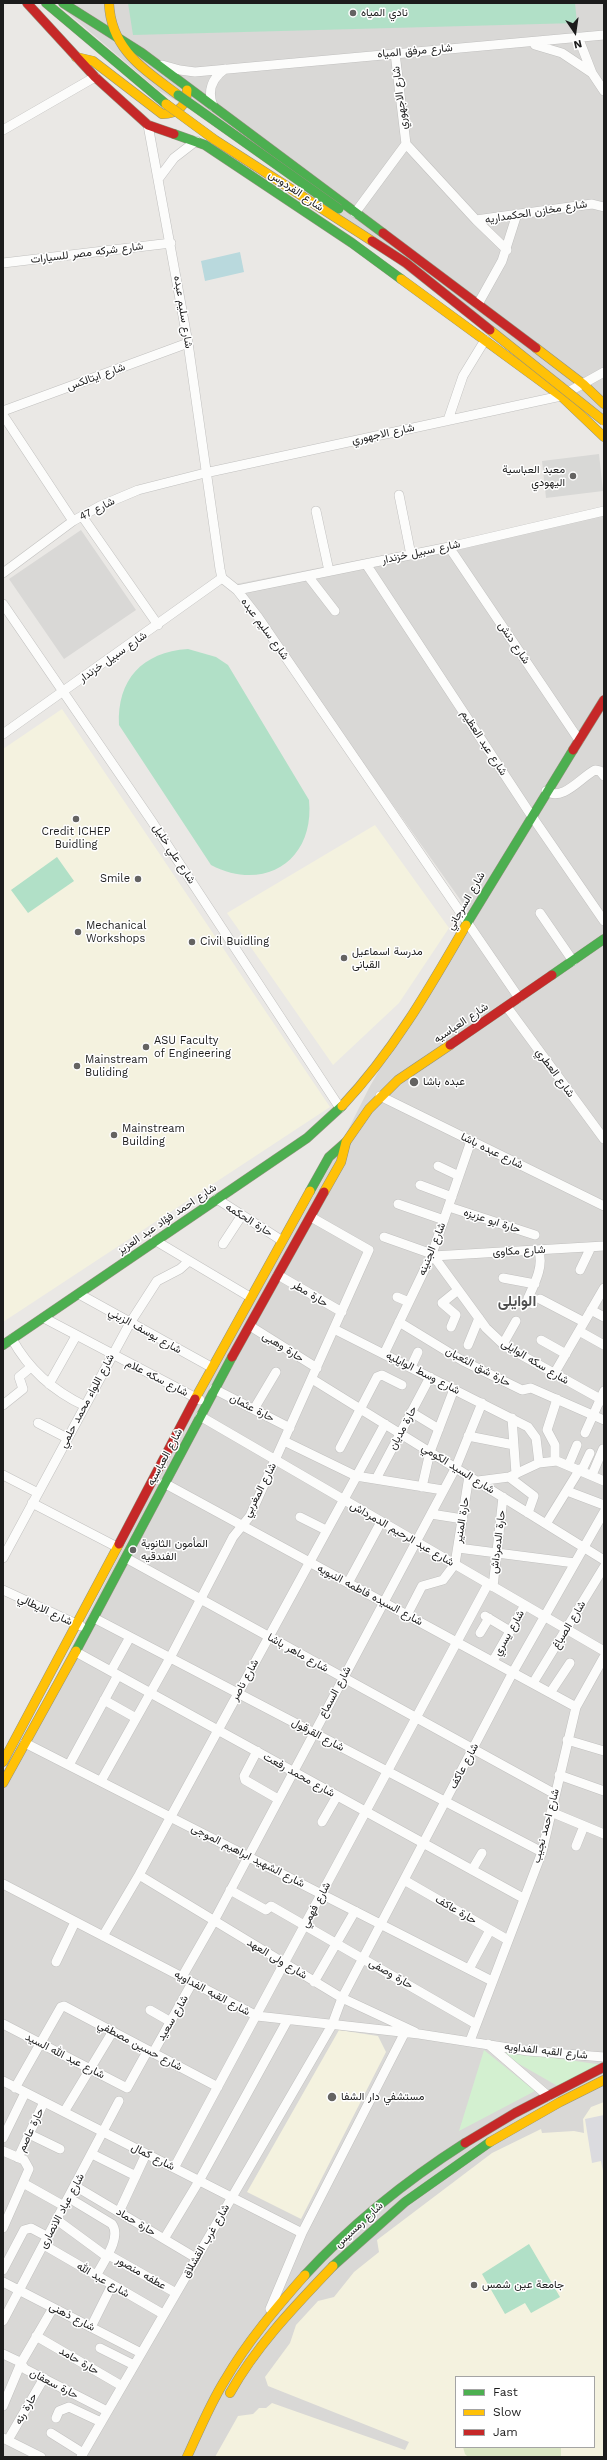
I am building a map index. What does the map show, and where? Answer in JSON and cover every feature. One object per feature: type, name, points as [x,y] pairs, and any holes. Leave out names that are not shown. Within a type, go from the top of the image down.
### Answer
[{"type":"main road","name":"شارع الفردوس","points":[[27,3],[95,77],[148,125],[196,141],[352,243],[561,396],[604,437]]},
{"type":"main road","points":[[46,3],[166,104],[215,140],[406,263],[604,421]]},
{"type":"main road","points":[[66,5],[81,3]]},
{"type":"main road","points":[[109,3],[110,21],[123,49],[131,58],[178,95],[408,260],[604,416]]},
{"type":"main road","name":"شارع الفردوس","points":[[66,5],[154,62],[584,384],[604,404]]},
{"type":"main road","points":[[76,57],[93,61],[162,114],[176,112],[183,107],[188,98],[187,88]]},
{"type":"main road","name":"شارع السرجاني","points":[[340,1108],[361,1084],[417,1009],[531,815],[604,700]]},
{"type":"main road","name":"شارع العباسيه","points":[[3,1783],[88,1630],[206,1403],[341,1162],[346,1142],[370,1099],[507,1007],[604,939]]},
{"type":"main road","points":[[361,1084],[359,1090],[370,1099]]},
{"type":"main road","name":"شارع احمد فؤاد عبد العزيز","points":[[3,1345],[307,1138],[340,1108]]},
{"type":"main road","name":"شارع العباسيه","points":[[3,1762],[78,1625],[195,1397],[281,1240],[329,1157],[339,1146],[346,1142]]},
{"type":"main road","name":"شارع رمسيس","points":[[187,2457],[231,2369],[265,2322],[327,2252],[404,2185],[486,2130],[604,2067]]},
{"type":"main road","name":"شارع رمسيس","points":[[227,2398],[239,2376],[275,2328],[338,2260],[380,2220],[412,2194],[495,2138],[540,2112],[604,2080]]},
{"type":"street","name":"شارع مرفق المياه","points":[[154,62],[188,72],[604,35]]},
{"type":"street","points":[[578,37],[592,73],[604,91]]},
{"type":"street","points":[[527,43],[562,53],[592,73]]},
{"type":"street","name":"شارع الاجهوري","points":[[395,53],[406,144]]},
{"type":"street","points":[[214,108],[211,101],[211,86],[220,72],[226,68]]},
{"type":"street","points":[[3,130],[95,77]]},
{"type":"street","name":"شارع سليم عبده","points":[[148,125],[171,243],[188,343],[205,472],[222,578],[236,590],[258,617],[519,998]]},
{"type":"street","points":[[159,178],[174,158],[196,141]]},
{"type":"street","points":[[355,213],[406,144]]},
{"type":"street","name":"شارع مخازن الحكمداريه","points":[[406,144],[476,220],[592,204],[604,207]]},
{"type":"street","points":[[478,304],[507,250],[517,214]]},
{"type":"street","points":[[476,220],[507,250]]},
{"type":"street","name":"شارع شركه مصر للسيارات","points":[[3,263],[171,243]]},
{"type":"street","points":[[448,420],[463,376],[484,340]]},
{"type":"street","name":"شارع ايتالكس","points":[[3,411],[188,343]]},
{"type":"street","name":"شارع الاجهوري","points":[[205,472],[561,396],[604,372]]},
{"type":"street","points":[[3,415],[73,521]]},
{"type":"street","name":"شارع 47","points":[[3,573],[73,521],[82,516],[138,490],[205,472]]},
{"type":"street","points":[[399,495],[412,555]]},
{"type":"street","points":[[316,511],[329,571]]},
{"type":"street","name":"شارع سبيل خزندار","points":[[236,590],[412,555],[604,512]]},
{"type":"street","points":[[82,516],[158,625]]},
{"type":"street","name":"شارع دنش","points":[[449,547],[579,740]]},
{"type":"street","name":"شارع عبد العظيم","points":[[366,564],[531,815],[604,921]]},
{"type":"street","points":[[308,576],[335,611]]},
{"type":"street","name":"شارع سبيل خزندار","points":[[3,734],[222,578]]},
{"type":"street","name":"شارع علي خليل","points":[[3,604],[65,691],[340,1108]]},
{"type":"street","points":[[546,791],[554,795],[562,793],[602,770]]},
{"type":"street","points":[[540,913],[573,961]]},
{"type":"street","name":"شارع العطري","points":[[507,1007],[604,1139]]},
{"type":"street","name":"شارع عبده باشا","points":[[370,1099],[471,1141],[604,1206]]},
{"type":"street","name":"شارع الجنينه","points":[[384,1354],[433,1255],[471,1141]]},
{"type":"street","points":[[438,1166],[459,1176]]},
{"type":"street","points":[[420,1185],[452,1197]]},
{"type":"street","name":"حارة الحكمه","points":[[217,1200],[281,1240]]},
{"type":"street","points":[[398,1204],[444,1220]]},
{"type":"street","name":"حارة ابو عزيزه","points":[[449,1207],[535,1235]]},
{"type":"street","points":[[223,1244],[242,1215]]},
{"type":"street","name":"شارع المغربي","points":[[101,1781],[170,1658],[200,1599],[241,1525],[250,1516],[342,1312],[369,1248],[311,1217]]},
{"type":"street","points":[[384,1237],[433,1255]]},
{"type":"street","points":[[156,1241],[250,1297]]},
{"type":"street","name":"شارع مكاوى","points":[[433,1255],[604,1246]]},
{"type":"street","points":[[580,1270],[591,1247]]},
{"type":"street","points":[[538,1250],[540,1260],[535,1284],[528,1298],[584,1322]]},
{"type":"street","name":"شارع سكه الوايلى","points":[[433,1255],[479,1318],[503,1344],[554,1374],[602,1397]]},
{"type":"street","name":"شارع اللواء محمد حلمي","points":[[3,1558],[130,1323],[157,1281],[180,1269],[189,1261]]},
{"type":"street","name":"حارة مطر","points":[[278,1275],[342,1312]]},
{"type":"street","points":[[503,1278],[535,1284]]},
{"type":"street","points":[[554,1374],[604,1288]]},
{"type":"street","points":[[451,1327],[456,1314],[440,1307],[458,1290]]},
{"type":"street","name":"شارع يوسف الزيني","points":[[79,1294],[211,1367]]},
{"type":"street","points":[[397,1297],[410,1302]]},
{"type":"street","points":[[591,1310],[604,1317]]},
{"type":"street","name":"شارع سكه علام","points":[[44,1318],[206,1403]]},
{"type":"street","points":[[468,1346],[479,1318]]},
{"type":"street","points":[[503,1344],[516,1321]]},
{"type":"street","name":"حارة شق الثعبان","points":[[400,1322],[462,1361],[522,1390],[531,1388],[604,1420]]},
{"type":"street","name":"حارة وهبى","points":[[250,1326],[317,1368]]},
{"type":"street","name":"شارع وسط الوايليه","points":[[334,1329],[528,1427],[535,1434],[539,1463]]},
{"type":"street","points":[[579,1331],[604,1345]]},
{"type":"street","points":[[49,1384],[76,1336]]},
{"type":"street","points":[[12,1339],[31,1367],[49,1384],[84,1406]]},
{"type":"street","points":[[541,1340],[566,1354]]},
{"type":"street","points":[[411,1367],[418,1352]]},
{"type":"street","points":[[3,1405],[23,1389],[20,1377],[31,1367]]},
{"type":"street","points":[[254,1409],[276,1372]]},
{"type":"street","points":[[340,1448],[378,1376],[382,1375],[402,1385]]},
{"type":"street","name":"حارة مديان","points":[[376,1479],[430,1377]]},
{"type":"street","name":"شارع السيد الكومي","points":[[312,1379],[430,1452],[473,1475],[503,1497],[604,1560]]},
{"type":"street","name":"حارة عثمان","points":[[214,1389],[290,1428]]},
{"type":"street","points":[[422,1487],[430,1452],[454,1389]]},
{"type":"street","points":[[585,1433],[602,1397]]},
{"type":"street","points":[[555,1461],[555,1445],[547,1430],[557,1399]]},
{"type":"street","name":"شارع السماع","points":[[182,1977],[214,1921],[292,1771],[456,1467],[482,1403]]},
{"type":"street","points":[[411,1412],[439,1429]]},
{"type":"street","name":"شارع عبد الرحيم الدمرداش","points":[[200,1416],[604,1651]]},
{"type":"street","points":[[512,1418],[514,1445],[513,1476],[534,1496],[528,1513]]},
{"type":"street","points":[[38,1423],[67,1438]]},
{"type":"street","name":"شارع ناصر","points":[[103,1936],[218,1730],[385,1424]]},
{"type":"street","points":[[468,1436],[514,1445]]},
{"type":"street","points":[[284,1441],[356,1476],[443,1490]]},
{"type":"street","points":[[569,1464],[577,1445]]},
{"type":"street","points":[[592,1475],[602,1449]]},
{"type":"street","points":[[546,1524],[581,1470],[590,1453]]},
{"type":"street","points":[[473,1475],[513,1476],[539,1463],[555,1461],[569,1464],[604,1481]]},
{"type":"street","points":[[3,1475],[38,1493]]},
{"type":"street","name":"حارة المنير","points":[[455,1564],[462,1519],[473,1475]]},
{"type":"street","name":"شارع السيده فاطمه النبويه","points":[[164,1483],[576,1707]]},
{"type":"street","points":[[567,1491],[604,1505]]},
{"type":"street","name":"حارة الدمرداش","points":[[491,1585],[497,1553],[503,1497]]},
{"type":"street","points":[[32,1504],[117,1547]]},
{"type":"street","name":"شارع عاكف","points":[[332,2025],[342,1998],[423,1843],[514,1672],[584,1547],[601,1523],[604,1512]]},
{"type":"street","points":[[431,1514],[462,1519]]},
{"type":"street","points":[[300,1517],[326,1530]]},
{"type":"street","points":[[348,1583],[382,1522]]},
{"type":"street","points":[[458,1548],[575,1563]]},
{"type":"street","name":"شارع ماهر باشا","points":[[126,1558],[555,1794]]},
{"type":"street","points":[[407,1615],[422,1586],[443,1580],[455,1564]]},
{"type":"street","name":"شارع الصباغ","points":[[533,1683],[604,1567]]},
{"type":"street","name":"شارع فهمي","points":[[174,2168],[457,1642],[491,1585]]},
{"type":"street","name":"شارع الايطالي","points":[[3,1590],[88,1630]]},
{"type":"street","name":"شارع يسري","points":[[493,1661],[525,1605]]},
{"type":"street","points":[[480,1633],[487,1617],[510,1631]]},
{"type":"street","name":"شارع القرقول","points":[[94,1618],[542,1852]]},
{"type":"street","points":[[69,1765],[104,1700],[130,1637]]},
{"type":"street","name":"شارع محمد رفعت","points":[[76,1652],[523,1898]]},
{"type":"street","name":"شارع احمد نجيب","points":[[470,2041],[523,1898],[542,1852],[567,1740],[576,1707],[604,1657]]},
{"type":"street","points":[[550,1693],[570,1664]]},
{"type":"street","points":[[104,1700],[136,1718]]},
{"type":"street","points":[[567,1740],[604,1751]]},
{"type":"street","name":"شارع الشهيد ابراهيم الموجى","points":[[25,1743],[492,1981]]},
{"type":"street","points":[[257,1751],[244,1776],[245,1780],[278,1799]]},
{"type":"street","points":[[559,1775],[604,1791]]},
{"type":"street","points":[[322,1822],[337,1796]]},
{"type":"street","points":[[551,1812],[604,1834]]},
{"type":"street","points":[[576,1846],[584,1826]]},
{"type":"street","points":[[472,1870],[482,1853]]},
{"type":"street","name":"شارع ولى العهد","points":[[138,1875],[342,1998],[419,2034]]},
{"type":"street","name":"حارة عاكف","points":[[404,1880],[508,1940]]},
{"type":"street","name":"شارع القبه الفداويه","points":[[3,1884],[257,2016],[287,2021],[404,2034],[419,2034],[528,2051],[604,2057]]},
{"type":"street","name":"حارة وصفى","points":[[230,1890],[266,1910],[271,1906],[337,1942],[476,2024]]},
{"type":"street","points":[[314,1982],[355,1911]]},
{"type":"street","points":[[56,1962],[76,1922]]},
{"type":"street","points":[[469,1969],[490,1930]]},
{"type":"street","name":"شارع سعيد","points":[[150,2051],[171,2022],[192,1983]]},
{"type":"street","name":"شارع حسين مصطفي","points":[[41,2043],[61,2007],[67,2007],[218,2087]]},
{"type":"street","points":[[150,2010],[171,2022]]},
{"type":"street","points":[[164,2239],[200,2181],[287,2021]]},
{"type":"street","name":"شارع عبد الله السيد","points":[[3,2024],[127,2088],[150,2051]]},
{"type":"street","name":"شارع غرب القشلاق","points":[[82,2455],[332,2025]]},
{"type":"street","points":[[64,2112],[113,2031]]},
{"type":"street","name":"شارع رمسيس","points":[[265,2322],[302,2233],[404,2034]]},
{"type":"street","points":[[15,2088],[41,2043]]},
{"type":"street","name":"شارع القبه الفداويه","points":[[488,2044],[548,2096]]},
{"type":"street","name":"شارع كمال","points":[[3,2081],[302,2233]]},
{"type":"street","points":[[3,2138],[25,2092]]},
{"type":"street","name":"شارع عباد الانصارى","points":[[3,2321],[119,2101]]},
{"type":"street","name":"حارة عاصم","points":[[18,2158],[44,2102]]},
{"type":"street","points":[[3,2116],[12,2121]]},
{"type":"street","points":[[29,2134],[60,2149]]},
{"type":"street","name":"حارة عاصم","points":[[3,2151],[24,2160],[30,2170],[4,2223]]},
{"type":"street","points":[[92,2154],[136,2176]]},
{"type":"street","points":[[119,2212],[146,2154]]},
{"type":"street","points":[[23,2184],[67,2202],[112,2224],[116,2237],[96,2276]]},
{"type":"street","name":"حارة حماد","points":[[75,2186],[196,2258]]},
{"type":"street","name":"عطفه منصور","points":[[57,2220],[107,2255],[176,2293]]},
{"type":"street","name":"شارع عبد الله","points":[[3,2270],[24,2230],[31,2228],[46,2241],[96,2276],[163,2314]]},
{"type":"street","name":"شارع ذهنى","points":[[3,2282],[141,2353]]},
{"type":"street","points":[[91,2327],[112,2285]]},
{"type":"street","points":[[3,2406],[21,2363],[53,2308]]},
{"type":"street","name":"حارة حامد","points":[[36,2336],[122,2386]]},
{"type":"street","points":[[100,2348],[134,2365]]},
{"type":"street","name":"حارة سعفان","points":[[3,2354],[21,2363],[25,2369],[107,2411]]},
{"type":"street","name":"حارة رنه","points":[[5,2439],[44,2378]]},
{"type":"street","points":[[56,2418],[59,2411],[69,2407],[101,2422]]},
{"type":"street","points":[[51,2433],[82,2455]]},
{"type":"street","points":[[5,2439],[41,2457]]},
{"type":"shaded area","points":[[56,3],[604,3],[604,424],[227,131],[158,90]]},
{"type":"shaded area","name":"معبد العباسية اليهودي","points":[[599,454],[603,491],[546,498],[542,461]]},
{"type":"shaded area","points":[[604,512],[604,2457],[3,2457],[3,1779],[209,1382],[329,1168],[369,1088],[469,912],[236,584]]},
{"type":"shaded area","points":[[81,530],[136,610],[64,659],[9,579]]},
{"type":"shaded area","name":"ASU Faculty of Engineering","points":[[62,709],[330,1107],[3,1322],[3,749]]},
{"type":"shaded area","name":"مدرسة اسماعيل القبانى","points":[[375,825],[449,928],[399,1003],[333,1065],[227,913]]},
{"type":"shaded area","name":"مستشفي دار الشفا","points":[[339,2030],[378,2036],[386,2052],[301,2219],[247,2192]]},
{"type":"shaded area","name":"جامعة عين شمس","points":[[604,2102],[604,2457],[215,2457],[238,2416],[253,2414],[259,2408],[266,2408],[272,2403],[405,2450],[409,2442],[268,2386],[265,2377],[290,2343],[296,2325],[318,2301],[334,2297],[354,2272],[379,2252],[377,2240],[492,2153],[541,2129],[542,2133],[574,2131],[584,2133],[583,2119],[591,2107]]},
{"type":"shaded area","points":[[604,2115],[604,2176],[601,2161],[592,2163],[585,2119]]},
{"type":"green space","name":"نادي المياه","points":[[128,3],[575,3],[577,23],[133,35]]},
{"type":"green space","points":[[188,649],[216,657],[228,665],[309,800],[309,821],[304,839],[295,854],[282,866],[267,873],[250,875],[231,873],[211,865],[119,725],[122,695],[128,682],[136,671],[145,662],[158,656],[172,651]]},
{"type":"green space","points":[[57,857],[74,881],[28,913],[11,890]]},
{"type":"green space","points":[[493,2049],[603,2065],[561,2088]]},
{"type":"green space","points":[[484,2050],[535,2091],[459,2131]]},
{"type":"green space","points":[[529,2244],[560,2297],[531,2313],[525,2303],[505,2314],[482,2274]]},
{"type":"green space","points":[[463,2448],[561,2448],[561,2457],[468,2457],[465,2454]]},
{"type":"water","points":[[240,252],[244,272],[205,281],[201,261]]},
{"type":"traffic: fast","points":[[46,3],[166,104]]},
{"type":"traffic: fast","points":[[63,3],[142,53],[383,233]]},
{"type":"traffic: fast","points":[[178,95],[339,209]]},
{"type":"traffic: fast","points":[[174,134],[205,145],[352,243],[401,279]]},
{"type":"traffic: fast","points":[[466,925],[573,750]]},
{"type":"traffic: fast","points":[[552,975],[604,939]]},
{"type":"traffic: fast","points":[[3,1345],[307,1138],[342,1106]]},
{"type":"traffic: fast","points":[[310,1191],[329,1157],[346,1142]]},
{"type":"traffic: fast","points":[[76,1651],[232,1357]]},
{"type":"traffic: fast","points":[[333,2266],[405,2202],[490,2142]]},
{"type":"traffic: fast","points":[[305,2275],[342,2238],[381,2204],[422,2172],[465,2143]]},
{"type":"traffic: slow","points":[[109,3],[111,19],[116,34],[123,46],[142,67],[178,95]]},
{"type":"traffic: slow","points":[[76,57],[93,61],[162,114],[177,111],[183,105],[187,96],[187,90]]},
{"type":"traffic: slow","points":[[166,104],[215,140],[372,241]]},
{"type":"traffic: slow","points":[[401,279],[561,396],[604,437]]},
{"type":"traffic: slow","points":[[490,330],[604,421]]},
{"type":"traffic: slow","points":[[536,348],[583,384],[604,404]]},
{"type":"traffic: slow","points":[[342,1106],[378,1064],[394,1042],[424,996],[466,925]]},
{"type":"traffic: slow","points":[[324,1192],[341,1162],[346,1142],[369,1109],[398,1080],[450,1045]]},
{"type":"traffic: slow","points":[[195,1399],[310,1191]]},
{"type":"traffic: slow","points":[[3,1762],[119,1544]]},
{"type":"traffic: slow","points":[[3,1783],[76,1651]]},
{"type":"traffic: slow","points":[[490,2142],[560,2102],[604,2080]]},
{"type":"traffic: slow","points":[[230,2393],[264,2342],[333,2266]]},
{"type":"traffic: slow","points":[[187,2457],[214,2398],[243,2352],[262,2326],[305,2275]]},
{"type":"traffic: jam","points":[[27,3],[95,77],[148,125],[174,134]]},
{"type":"traffic: jam","points":[[383,233],[536,348]]},
{"type":"traffic: jam","points":[[372,241],[406,263],[490,330]]},
{"type":"traffic: jam","points":[[573,750],[604,700]]},
{"type":"traffic: jam","points":[[450,1045],[552,975]]},
{"type":"traffic: jam","points":[[232,1357],[324,1192]]},
{"type":"traffic: jam","points":[[119,1544],[195,1399]]},
{"type":"traffic: jam","points":[[465,2143],[515,2113],[604,2067]]},
{"type":"place","name":"نادي المياه","points":[[353,13]]},
{"type":"place","name":"معبد العباسية اليهودي","points":[[573,476]]},
{"type":"place","name":"Credit ICHEP Buidling","points":[[76,819]]},
{"type":"place","name":"Smile","points":[[138,879]]},
{"type":"place","name":"Mechanical Workshops","points":[[78,932]]},
{"type":"place","name":"Civil Buidling","points":[[192,942]]},
{"type":"place","name":"مدرسة اسماعيل القبانى","points":[[344,958]]},
{"type":"place","name":"ASU Faculty of Engineering","points":[[146,1047]]},
{"type":"place","name":"Mainstream Buliding","points":[[77,1066]]},
{"type":"place","name":"عبده باشا","points":[[414,1082]]},
{"type":"place","name":"Mainstream Building","points":[[114,1135]]},
{"type":"place","name":"المأمون الثانوية الفندقيه","points":[[133,1550]]},
{"type":"place","name":"مستشفي دار الشفا","points":[[332,2097]]},
{"type":"place","name":"جامعة عين شمس","points":[[474,2285]]},
{"type":"district","name":"الوايلى","points":[[517,1302]]}]
